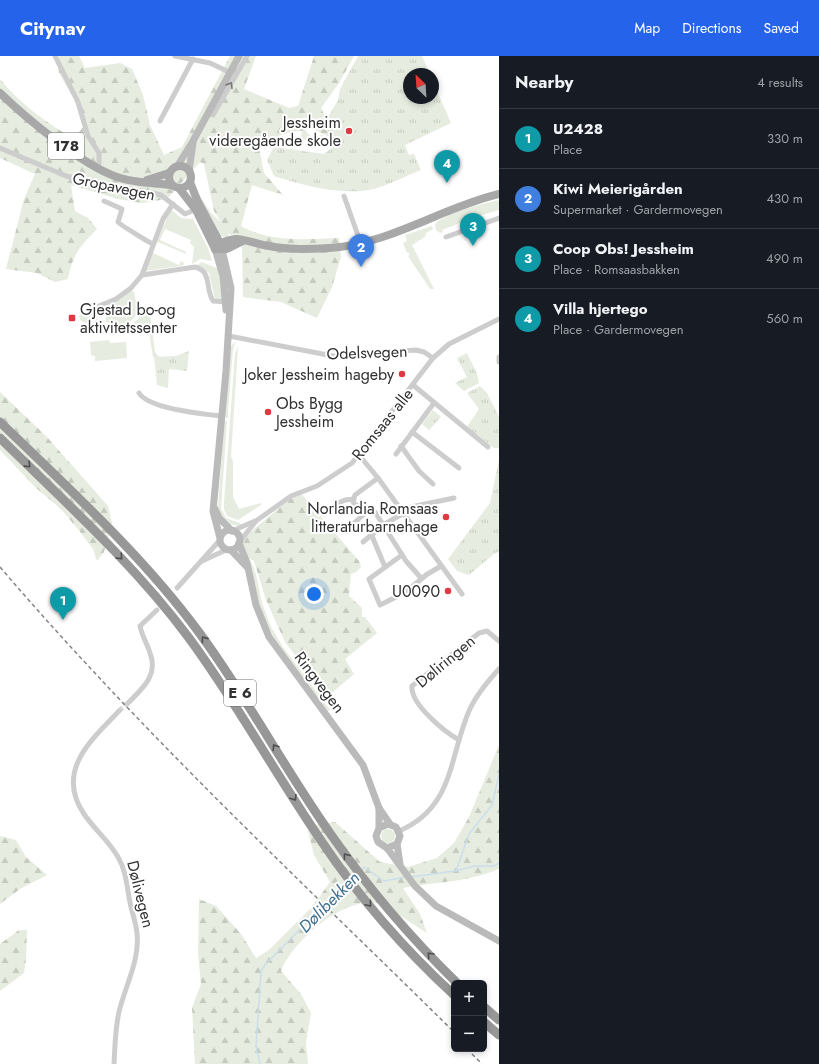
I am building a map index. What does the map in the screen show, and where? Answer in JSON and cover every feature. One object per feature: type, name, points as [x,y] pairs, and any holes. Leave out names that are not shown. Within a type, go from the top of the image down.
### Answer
[{"type":"highway","name":"E 6","points":[[0,422],[108,528],[174,601],[199,632],[234,682],[331,835],[367,885],[403,927],[454,980]]},
{"type":"highway","name":"E 6","points":[[0,438],[98,534],[166,609],[224,688],[322,842],[345,873],[395,936],[451,992]]},
{"type":"highway","points":[[487,1010],[499,1020]]},
{"type":"highway","points":[[487,1025],[499,1035]]},
{"type":"main road","points":[[178,166],[210,113],[238,56]]},
{"type":"main road","name":"178","points":[[0,93],[37,124],[96,167],[117,177],[175,187]]},
{"type":"main road","points":[[193,141],[189,170],[191,176],[190,182],[198,208],[219,248],[228,302],[229,336],[213,503],[214,519],[221,546],[228,550],[249,569]]},
{"type":"main road","name":"178","points":[[141,182],[169,173],[171,169],[178,166]]},
{"type":"main road","points":[[178,166],[184,166],[189,170]]},
{"type":"main road","points":[[169,173],[168,179],[198,208]]},
{"type":"main road","points":[[175,187],[186,187],[190,182]]},
{"type":"main road","points":[[219,248],[236,240],[291,249],[330,248],[361,244],[389,235],[470,202],[499,194]]},
{"type":"main road","points":[[224,384],[222,371],[228,302]]},
{"type":"main road","points":[[213,503],[219,518],[232,531],[238,534],[239,542],[235,549],[228,550]]},
{"type":"main road","points":[[220,539],[225,532],[232,531]]},
{"type":"main road","name":"Ringvegen","points":[[239,542],[249,569],[256,605],[269,637],[363,765],[379,808],[390,824]]},
{"type":"main road","name":"Ringvegen","points":[[379,808],[379,828]]},
{"type":"main road","points":[[387,848],[397,844],[400,839],[399,831],[396,827],[390,824],[379,828],[376,834],[377,840],[381,846],[387,848],[415,886],[436,906],[499,941]]},
{"type":"main road","points":[[397,844],[400,864]]},
{"type":"street","points":[[55,56],[78,102],[88,136],[99,153],[99,163],[96,167]]},
{"type":"street","points":[[175,56],[210,63],[230,72]]},
{"type":"street","points":[[210,113],[247,56]]},
{"type":"street","points":[[160,121],[193,59]]},
{"type":"street","name":"Gropavegen","points":[[0,148],[66,176],[111,187],[152,192],[164,196],[185,214],[198,208]]},
{"type":"street","points":[[344,196],[361,244]]},
{"type":"street","points":[[104,201],[122,209],[118,222],[121,226],[139,234],[146,242],[153,244]]},
{"type":"street","points":[[99,306],[116,299],[142,275],[167,211],[173,204]]},
{"type":"street","points":[[446,237],[499,218]]},
{"type":"street","points":[[142,275],[169,270],[198,268],[207,276],[209,291],[213,301],[228,302]]},
{"type":"street","name":"Romsaas alle","points":[[232,531],[256,521],[291,496],[317,486],[342,471],[360,455],[433,358],[449,344],[499,319]]},
{"type":"street","name":"Odelsvegen","points":[[229,336],[333,356],[416,350],[424,352],[433,358]]},
{"type":"street","points":[[499,357],[499,362]]},
{"type":"street","points":[[413,385],[488,448]]},
{"type":"street","points":[[139,393],[145,399],[172,409],[222,416]]},
{"type":"street","points":[[396,454],[434,403]]},
{"type":"street","points":[[412,432],[459,468]]},
{"type":"street","points":[[401,446],[419,471],[433,484]]},
{"type":"street","points":[[360,455],[462,594]]},
{"type":"street","points":[[378,478],[356,495],[354,504],[375,512],[402,555],[421,578]]},
{"type":"street","points":[[363,542],[372,536],[383,525],[411,507],[454,498]]},
{"type":"street","points":[[336,504],[345,500],[354,499]]},
{"type":"street","points":[[353,524],[363,516],[365,509]]},
{"type":"street","name":"Romsaas alle","points":[[239,542],[256,521]]},
{"type":"street","points":[[372,536],[385,567]]},
{"type":"street","points":[[177,588],[220,539]]},
{"type":"street","points":[[201,561],[228,550]]},
{"type":"street","points":[[402,555],[369,579],[380,605],[406,592],[421,578],[441,566]]},
{"type":"street","points":[[128,703],[147,684],[152,674],[153,666],[151,654],[141,634],[140,626],[157,610]]},
{"type":"street","name":"Døliringen","points":[[459,740],[439,728],[431,719],[413,694],[412,686],[479,633],[487,631],[499,641]]},
{"type":"street","points":[[399,831],[420,820],[435,803],[451,772],[459,740],[471,707],[499,668]]},
{"type":"street","name":"Dølivegen","points":[[114,1064],[119,1012],[134,965],[138,945],[137,931],[124,869],[113,850],[84,815],[75,800],[73,786],[78,761],[85,748],[120,711]]},
{"type":"green space","points":[[79,56],[85,68],[120,63],[132,69],[143,95],[150,125],[164,155],[182,147],[230,56],[256,56],[244,89],[289,108],[298,106],[314,56],[354,56],[339,83],[321,108],[336,140],[313,129],[287,133],[258,143],[264,173],[283,195],[252,185],[241,226],[276,238],[339,238],[341,257],[332,287],[317,318],[281,302],[243,297],[242,247],[226,230],[214,211],[204,164],[200,162],[167,199],[142,203],[118,199],[71,185],[75,211],[88,218],[97,229],[78,251],[72,263],[68,279],[55,282],[37,273],[6,269],[24,199],[35,174],[0,158],[0,79],[25,105],[74,139],[83,127],[74,99],[59,73],[57,57]]},
{"type":"green space","points":[[358,56],[422,56],[427,68],[403,68],[403,104],[439,104],[439,96],[451,123],[405,145],[409,155],[414,154],[421,170],[369,190],[333,190],[296,183],[274,176],[267,160],[274,147],[324,154],[334,146],[333,135],[323,126],[338,100],[340,89]]},
{"type":"green space","points":[[302,130],[305,130],[311,137],[319,137],[322,134],[324,140],[318,144],[306,141],[301,136]]},
{"type":"green space","points":[[197,194],[199,194],[211,213],[228,229],[229,239],[219,235]]},
{"type":"green space","points":[[499,200],[499,210],[478,216],[442,230],[443,232],[440,233],[436,230],[435,224],[456,212]]},
{"type":"green space","points":[[170,211],[173,211],[181,218],[193,219],[208,248],[212,261],[200,259],[192,264],[194,247],[190,243],[191,240],[165,229],[160,240],[186,252],[186,254],[158,242],[156,243]]},
{"type":"green space","points":[[432,226],[433,229],[426,233],[425,237],[412,245],[434,289],[430,289],[408,256],[410,255],[408,252],[407,253],[403,243],[407,241],[405,235]]},
{"type":"green space","points":[[154,249],[153,253],[179,265],[181,261],[185,264],[181,266],[145,271]]},
{"type":"green space","points":[[202,262],[219,269],[222,299],[215,299],[209,273],[197,265]]},
{"type":"green space","points":[[131,290],[134,292],[138,313],[123,331],[106,322],[106,313],[102,312],[102,309]]},
{"type":"green space","points":[[94,308],[98,312],[97,321],[86,323],[81,321],[79,316],[82,311]]},
{"type":"green space","points":[[150,314],[155,352],[159,357],[153,357],[149,332],[132,334],[129,332],[136,320]]},
{"type":"green space","points":[[109,340],[110,343],[126,342],[127,358],[95,361],[95,356],[91,355],[90,342]]},
{"type":"green space","points":[[236,341],[233,349],[228,418],[224,417],[230,347]]},
{"type":"green space","points":[[238,346],[231,456],[233,462],[233,497],[239,509],[261,503],[261,505],[238,520],[227,516],[224,509],[224,502],[235,354]]},
{"type":"green space","points":[[189,351],[187,371],[169,369],[168,388],[157,385],[154,357],[176,356]]},
{"type":"green space","points":[[467,353],[477,374],[479,383],[464,391],[455,383],[467,377],[457,358]]},
{"type":"green space","points":[[480,386],[487,393],[499,417],[499,448],[494,448],[467,427],[479,409],[467,393]]},
{"type":"green space","points":[[0,392],[47,437],[108,506],[112,523],[104,552],[97,561],[93,549],[61,509],[36,488],[0,450]]},
{"type":"green space","points":[[433,410],[441,417],[429,430],[422,424]]},
{"type":"green space","points":[[224,421],[227,421],[221,509],[226,518],[240,523],[241,525],[233,525],[226,522],[218,510]]},
{"type":"green space","points":[[499,460],[499,552],[495,553],[469,575],[457,571],[448,559],[490,503]]},
{"type":"green space","points":[[299,491],[359,561],[361,567],[356,572],[351,574],[349,596],[362,608],[362,617],[365,617],[377,633],[345,659],[354,674],[327,697],[285,642],[266,600],[254,561],[232,548]]},
{"type":"green space","points":[[245,536],[249,557],[256,574],[262,603],[271,627],[283,647],[330,710],[328,711],[289,661],[270,631],[257,597],[251,572]]},
{"type":"green space","points":[[499,745],[499,869],[476,877],[403,888],[420,914],[427,933],[381,905],[376,903],[363,903],[348,907],[334,914],[307,935],[287,959],[281,971],[301,994],[311,1013],[306,1042],[308,1064],[195,1064],[192,1008],[201,984],[198,954],[199,899],[216,906],[241,934],[256,958],[269,950],[312,907],[330,882],[314,855],[308,831],[318,824],[335,822],[380,862],[408,867],[437,858],[454,843],[469,817]]},
{"type":"green space","points":[[385,829],[391,829],[395,833],[395,839],[391,843],[385,843],[381,839],[381,833]]},
{"type":"green space","points":[[0,836],[16,840],[26,857],[47,875],[20,889],[0,904]]},
{"type":"green space","points":[[19,930],[27,930],[24,973],[0,991],[0,944]]},
{"type":"waterway","points":[[456,871],[469,834],[492,805],[499,775]]},
{"type":"waterway","name":"Dølibekken","points":[[411,877],[455,871],[475,866],[494,866],[499,863]]},
{"type":"waterway","name":"Dølibekken","points":[[361,870],[364,867],[384,881],[405,877]]},
{"type":"waterway","name":"Dølibekken","points":[[260,1064],[256,1046],[261,971],[309,920],[339,895],[349,884]]},
{"type":"tunnel","points":[[119,711],[128,703]]},
{"type":"railway","points":[[0,567],[54,628],[165,747],[451,1029]]},
{"type":"railway","points":[[470,1052],[482,1064]]},
{"type":"place","name":"Jessheim videregående skole","points":[[349,131]]},
{"type":"place","name":"Villa hjertego","points":[[447,183]]},
{"type":"place","name":"Coop Obs! Jessheim","points":[[473,246]]},
{"type":"place","name":"Kiwi Meierigården","points":[[361,267]]},
{"type":"place","name":"Gjestad bo-og aktivitetssenter","points":[[72,318]]},
{"type":"place","name":"Joker Jessheim hageby","points":[[402,374]]},
{"type":"place","name":"Obs Bygg Jessheim","points":[[268,412]]},
{"type":"place","name":"Norlandia Romsaas litteraturbarnehage","points":[[446,517]]},
{"type":"place","name":"U0090","points":[[448,591]]},
{"type":"place","name":"U2428","points":[[63,620]]}]
